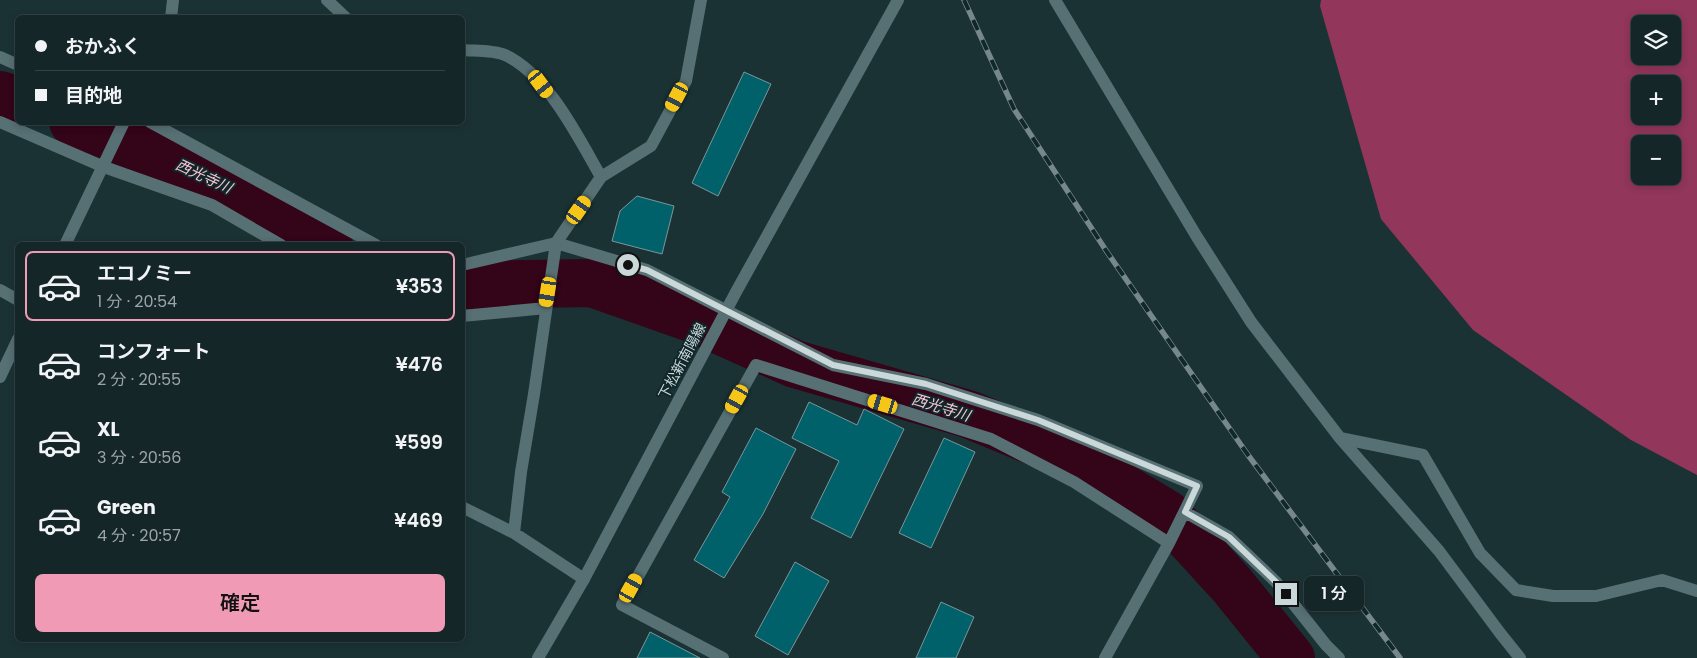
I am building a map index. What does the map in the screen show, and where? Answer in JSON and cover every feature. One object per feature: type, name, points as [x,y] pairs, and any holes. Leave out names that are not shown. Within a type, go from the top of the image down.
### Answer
[{"type":"street","points":[[171,15],[172,0]]},
{"type":"street","points":[[327,0],[343,15]]},
{"type":"street","points":[[514,533],[521,472],[556,243],[601,177],[651,146],[686,81],[701,0]]},
{"type":"street","name":"下松新南陽線","points":[[538,658],[584,579],[736,292],[898,0]]},
{"type":"street","points":[[1055,0],[1182,212],[1251,322],[1340,438],[1439,551],[1520,658]]},
{"type":"street","points":[[465,50],[503,54],[531,71],[570,122],[601,177]]},
{"type":"street","points":[[0,57],[15,64]]},
{"type":"street","points":[[0,122],[104,168],[212,205],[276,242]]},
{"type":"street","points":[[67,242],[104,168],[123,125]]},
{"type":"street","points":[[156,125],[370,242]]},
{"type":"street","points":[[465,264],[556,243],[647,270],[833,365],[926,384],[1038,420],[1197,486],[1169,543],[1105,658]]},
{"type":"street","points":[[0,290],[15,298]]},
{"type":"street","points":[[465,316],[546,308]]},
{"type":"street","points":[[0,377],[15,345]]},
{"type":"street","points":[[723,658],[622,605],[756,365],[991,438],[1074,482],[1169,543]]},
{"type":"street","points":[[1340,438],[1423,455],[1480,553],[1516,590],[1553,596],[1596,596],[1662,580],[1697,591]]},
{"type":"street","points":[[465,508],[514,533],[584,579]]},
{"type":"street","points":[[1185,512],[1229,537],[1276,582],[1326,645],[1339,658]]},
{"type":"shaded area","points":[[1321,0],[1697,0],[1697,475],[1631,440],[1473,330],[1381,219],[1320,6]]},
{"type":"shaded area","points":[[1167,514],[1251,580],[1309,658],[1269,658],[1226,601]]},
{"type":"building","points":[[744,72],[771,84],[718,196],[692,183]]},
{"type":"building","points":[[637,196],[674,206],[662,254],[612,241],[620,211]]},
{"type":"building","points":[[809,402],[857,425],[864,409],[904,429],[851,538],[811,518],[839,461],[792,438]]},
{"type":"building","points":[[756,428],[796,449],[763,514],[724,578],[694,560],[730,497],[722,492]]},
{"type":"building","points":[[944,438],[975,452],[931,548],[899,533]]},
{"type":"building","points":[[795,562],[829,581],[788,655],[755,636]]},
{"type":"building","points":[[941,602],[974,617],[956,658],[916,658]]},
{"type":"building","points":[[650,632],[700,658],[637,658]]},
{"type":"waterway","name":"西光寺川","points":[[0,95],[15,100]]},
{"type":"waterway","name":"西光寺川","points":[[81,125],[208,175],[324,242]]},
{"type":"waterway","name":"西光寺川","points":[[465,285],[592,283],[697,320],[795,364],[968,414],[1074,458],[1167,514],[1231,584],[1291,658]]},
{"type":"railway","points":[[964,0],[1014,109],[1107,252],[1248,455],[1400,658]]},
{"type":"route","points":[[628,265],[647,270],[833,365],[926,384],[1038,420],[1197,486],[1185,512],[1229,537],[1286,594]]}]
